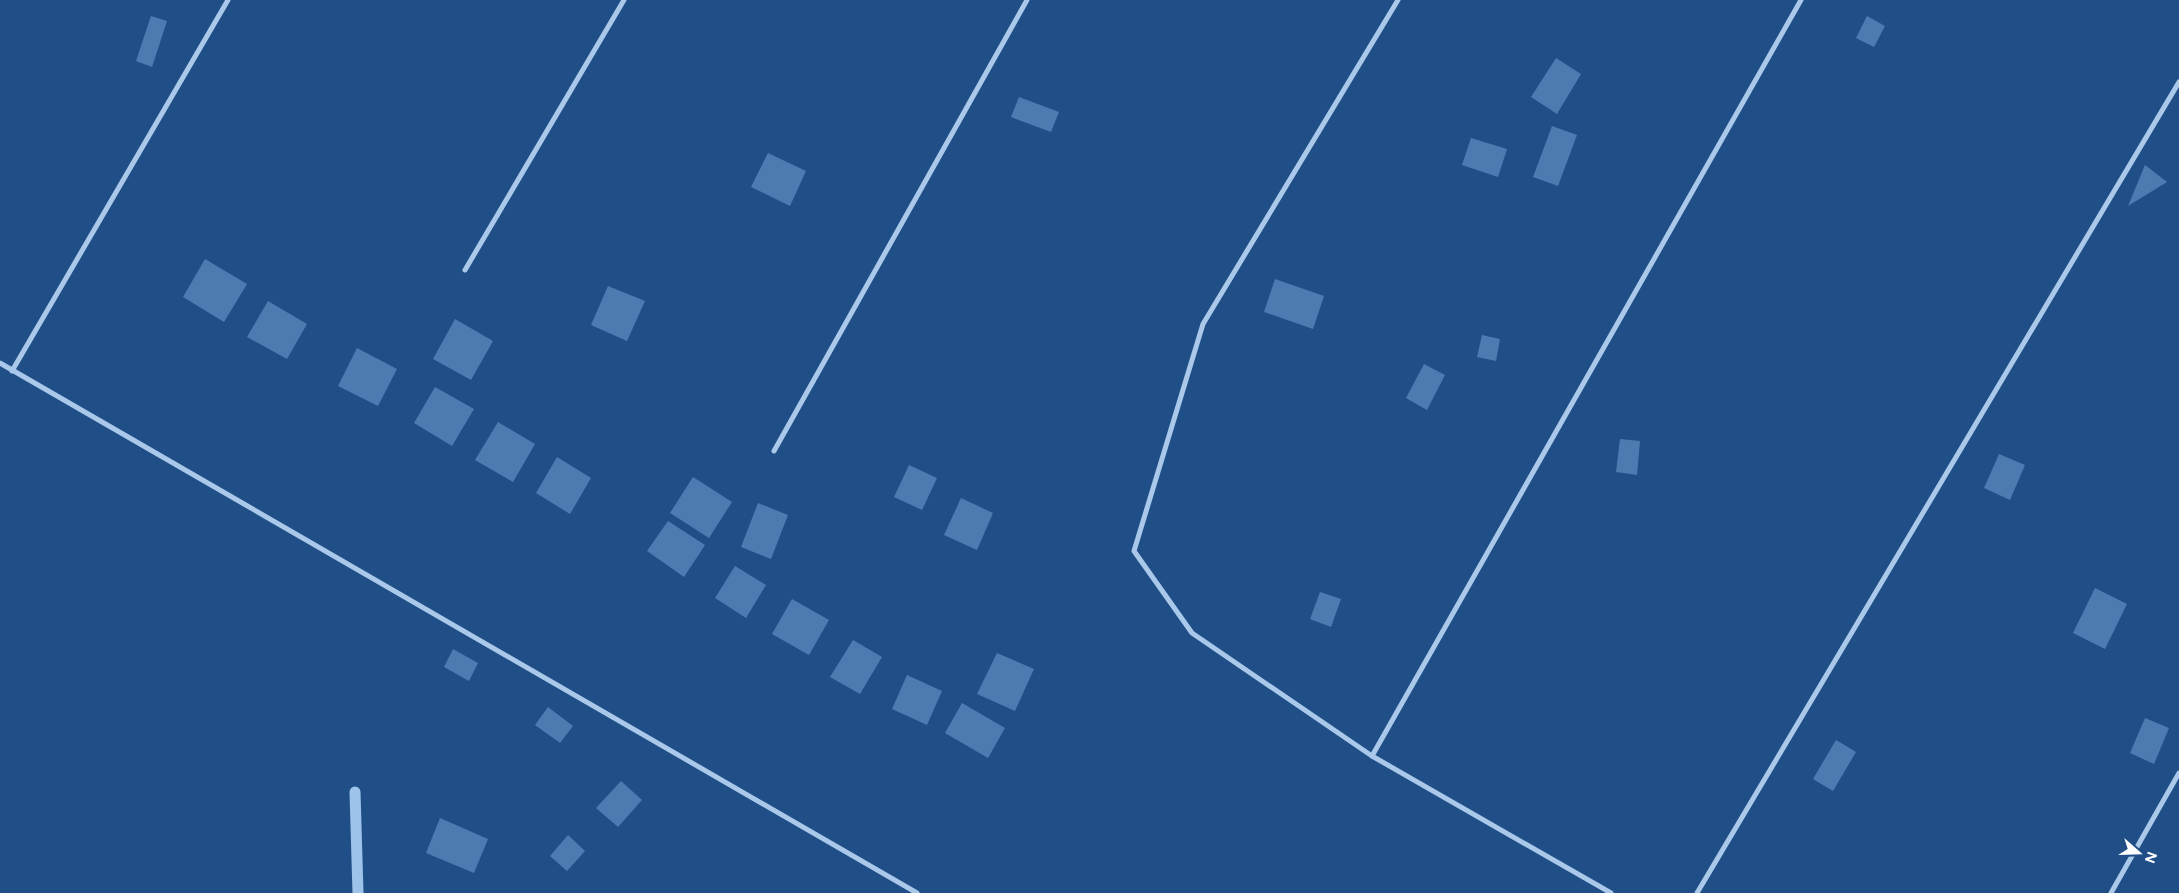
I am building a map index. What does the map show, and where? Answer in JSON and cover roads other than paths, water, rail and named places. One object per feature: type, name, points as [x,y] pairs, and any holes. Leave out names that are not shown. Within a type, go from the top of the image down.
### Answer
[{"type":"street","points":[[12,371],[228,0]]},
{"type":"street","points":[[465,270],[624,0]]},
{"type":"street","points":[[774,451],[1027,0]]},
{"type":"street","points":[[1398,0],[1203,324],[1134,551],[1192,633],[1372,756],[1612,893]]},
{"type":"street","points":[[1372,756],[1801,0]]},
{"type":"street","points":[[1697,893],[2179,82]]},
{"type":"street","points":[[0,363],[906,890],[917,893]]},
{"type":"street","points":[[2111,893],[2179,773]]},
{"type":"waterway","points":[[355,792],[358,893]]}]
